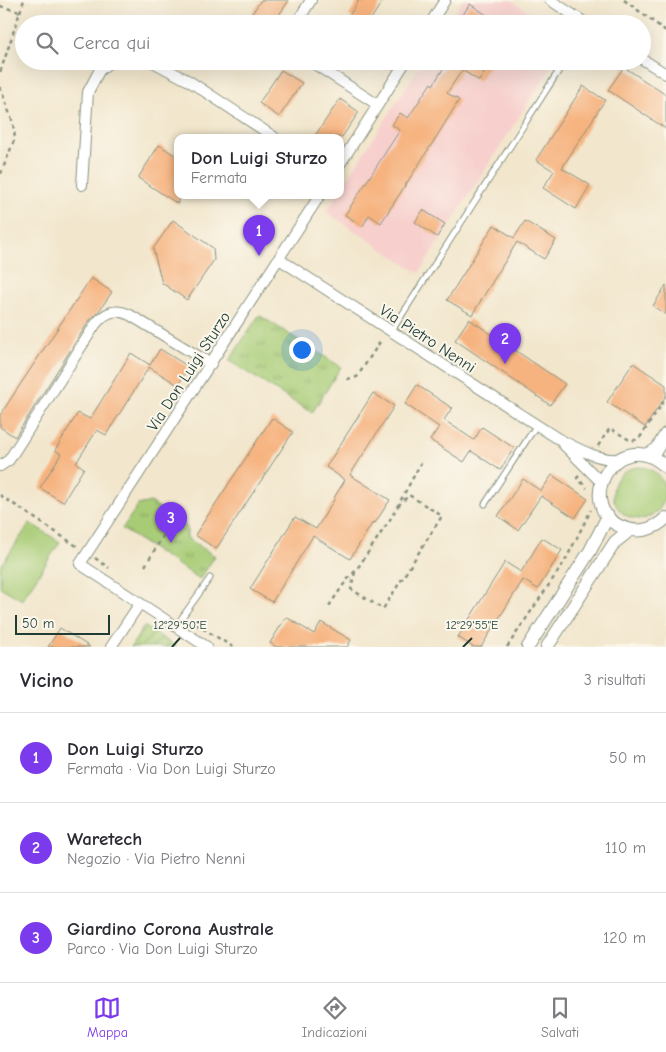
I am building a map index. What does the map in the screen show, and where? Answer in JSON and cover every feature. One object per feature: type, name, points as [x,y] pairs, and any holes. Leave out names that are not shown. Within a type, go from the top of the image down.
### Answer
[{"type":"street","points":[[302,15],[311,0]]},
{"type":"street","points":[[436,15],[445,0]]},
{"type":"street","points":[[550,0],[573,15]]},
{"type":"street","points":[[651,65],[666,74]]},
{"type":"street","points":[[82,185],[88,92],[100,70]]},
{"type":"street","points":[[168,70],[189,81],[269,134]]},
{"type":"street","points":[[324,70],[378,105]]},
{"type":"street","points":[[344,158],[400,70]]},
{"type":"street","name":"Via Don Luigi Sturzo","points":[[140,603],[80,564],[317,199]]},
{"type":"street","name":"Via Pietro Nenni","points":[[279,259],[536,426],[592,454],[606,459],[619,459]]},
{"type":"street","points":[[0,466],[9,460],[95,325],[109,312],[120,312],[130,315],[211,364]]},
{"type":"street","points":[[645,455],[656,450],[666,434]]},
{"type":"street","points":[[557,438],[601,482]]},
{"type":"street","points":[[664,522],[650,529],[630,530],[618,525],[608,516],[601,503],[600,489],[607,469],[619,459],[632,455],[645,455],[666,467]]},
{"type":"street","points":[[528,647],[590,550],[608,516]]},
{"type":"street","points":[[547,647],[615,542],[630,530]]},
{"type":"street","points":[[110,647],[140,603],[207,647]]},
{"type":"lane","points":[[389,331],[559,70]]},
{"type":"lane","points":[[485,504],[536,426]]},
{"type":"lane","points":[[176,627],[210,578]]},
{"type":"path","points":[[19,15],[24,0]]},
{"type":"path","points":[[624,0],[645,15]]},
{"type":"path","points":[[0,6],[20,12]]},
{"type":"path","points":[[651,19],[666,30]]},
{"type":"path","points":[[0,72],[15,27]]},
{"type":"path","points":[[0,87],[13,124],[15,138],[0,176]]},
{"type":"path","points":[[347,379],[357,377],[389,331]]},
{"type":"path","points":[[592,454],[610,428],[631,440],[639,439],[666,398]]},
{"type":"path","points":[[329,606],[346,581],[355,572],[391,518],[421,463]]},
{"type":"path","points":[[585,465],[577,478],[586,485],[590,493]]},
{"type":"path","points":[[0,495],[113,570]]},
{"type":"path","points":[[355,572],[350,589],[383,609],[442,516],[409,495],[396,508]]},
{"type":"path","points":[[507,647],[565,561],[569,549],[590,514],[591,505]]},
{"type":"path","points":[[145,566],[163,536],[172,516]]},
{"type":"path","points":[[183,617],[233,647]]},
{"type":"shaded area","points":[[463,0],[511,0],[534,15],[454,15]]},
{"type":"shaded area","points":[[417,70],[549,70],[419,273],[326,212],[334,199],[344,199],[344,184]]},
{"type":"green space","points":[[259,315],[341,367],[312,413],[229,361]]},
{"type":"green space","points":[[634,467],[644,467],[654,471],[661,478],[665,493],[661,508],[654,515],[644,519],[634,519],[624,515],[617,508],[613,498],[613,488],[617,478],[624,471]]},
{"type":"green space","points":[[151,502],[187,527],[187,538],[215,556],[200,579],[122,529],[138,505]]},
{"type":"green space","points":[[30,523],[60,542],[22,600],[0,587],[0,567]]},
{"type":"green space","points":[[144,626],[177,647],[131,647]]},
{"type":"building","points":[[261,0],[289,0],[279,15],[251,15]]},
{"type":"building","points":[[359,0],[383,0],[374,15],[350,15]]},
{"type":"building","points":[[470,4],[486,15],[463,15]]},
{"type":"building","points":[[281,70],[302,83],[279,117],[259,103]]},
{"type":"building","points":[[442,70],[462,70],[447,93],[459,100],[437,136],[381,223],[369,215],[363,226],[345,215],[400,130],[392,125],[400,113],[408,118],[431,83],[433,85]]},
{"type":"building","points":[[462,70],[486,70],[479,81]]},
{"type":"building","points":[[622,70],[628,70],[666,95],[666,129],[608,90]]},
{"type":"building","points":[[583,86],[605,100],[562,168],[590,185],[576,209],[543,188],[554,171],[536,160]]},
{"type":"building","points":[[340,99],[359,112],[344,134],[316,134]]},
{"type":"building","points":[[159,145],[174,154],[174,199],[178,199],[178,204],[138,178]]},
{"type":"building","points":[[423,210],[445,224],[437,237],[415,222]]},
{"type":"building","points":[[173,220],[213,248],[214,260],[187,300],[162,283],[153,249]]},
{"type":"building","points":[[525,221],[556,240],[544,259],[517,242],[472,315],[447,300],[494,225],[514,238]]},
{"type":"building","points":[[91,278],[112,292],[99,311],[89,321],[15,437],[0,427],[0,415]]},
{"type":"building","points":[[666,285],[666,315],[653,306]]},
{"type":"building","points":[[469,319],[565,384],[550,405],[455,340]]},
{"type":"building","points":[[160,349],[189,367],[178,385],[149,367],[106,435],[97,430],[76,463],[84,468],[63,502],[40,488],[61,454],[55,450],[78,413],[90,419],[131,353],[150,365]]},
{"type":"building","points":[[633,363],[666,385],[666,396],[645,427],[607,402]]},
{"type":"building","points":[[417,385],[452,408],[444,420],[474,440],[482,427],[514,448],[500,470],[471,451],[464,462],[430,440],[439,427],[405,404]]},
{"type":"building","points":[[373,393],[394,406],[350,475],[390,500],[375,523],[373,522],[350,559],[313,536],[272,602],[250,589],[295,517],[316,529],[345,480],[326,467]]},
{"type":"building","points":[[272,418],[293,432],[216,549],[195,535]]},
{"type":"building","points":[[552,475],[588,499],[575,518],[541,496],[518,530],[498,516],[523,479],[541,491]]},
{"type":"building","points":[[542,538],[562,550],[538,589],[523,580],[481,647],[473,647],[458,637],[505,562],[521,572]]},
{"type":"building","points":[[286,617],[314,634],[321,622],[351,640],[347,647],[276,647],[270,643]]},
{"type":"building","points":[[60,628],[90,647],[48,647]]},
{"type":"place","name":"Don Luigi Sturzo","points":[[259,256]]},
{"type":"place","name":"Waretech","points":[[505,364]]},
{"type":"place","name":"Giardino Corona Australe","points":[[171,543]]}]
